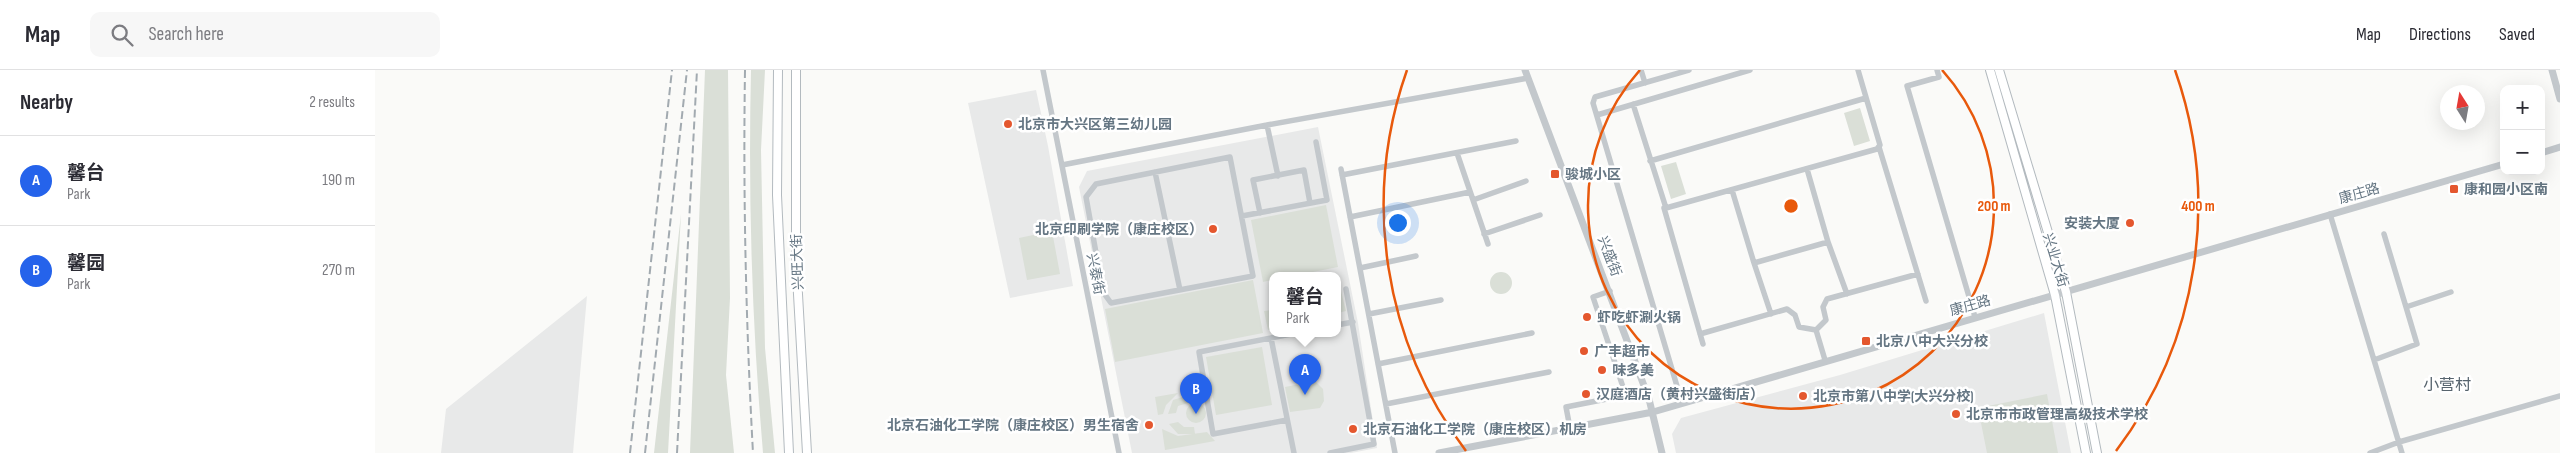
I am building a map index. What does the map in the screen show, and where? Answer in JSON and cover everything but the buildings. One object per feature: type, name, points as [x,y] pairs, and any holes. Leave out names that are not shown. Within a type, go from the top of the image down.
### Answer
[{"type":"main road","name":"兴旺大街","points":[[778,70],[777,195],[789,453]]},
{"type":"main road","name":"兴旺大街","points":[[796,70],[797,259],[807,453]]},
{"type":"main road","name":"兴业大街","points":[[1990,70],[2055,295],[2086,453]]},
{"type":"main road","name":"兴业大街","points":[[1999,70],[2066,292],[2097,453]]},
{"type":"street","name":"兴泰街","points":[[1043,70],[1119,453]]},
{"type":"street","name":"兴盛街","points":[[1525,70],[1610,291],[1653,412],[1662,453]]},
{"type":"street","points":[[1641,70],[1645,83]]},
{"type":"street","points":[[1682,404],[1593,104],[1595,97],[1689,70]]},
{"type":"street","points":[[1597,115],[1750,70]]},
{"type":"street","points":[[1858,70],[1879,147],[1926,301]]},
{"type":"street","points":[[1937,70],[1939,77],[1907,86],[1975,317]]},
{"type":"street","points":[[2552,70],[2560,99]]},
{"type":"street","points":[[1062,165],[1267,125],[1528,78]]},
{"type":"street","points":[[1650,161],[1866,98]]},
{"type":"street","points":[[1633,104],[1703,344]]},
{"type":"street","points":[[1267,125],[1278,176]]},
{"type":"street","points":[[1395,453],[1341,172],[1457,153],[1516,141]]},
{"type":"street","points":[[1242,216],[1327,200],[1316,142]]},
{"type":"street","points":[[1664,208],[1807,169],[1879,147]]},
{"type":"street","points":[[2545,152],[2560,148]]},
{"type":"street","points":[[1457,153],[1488,244]]},
{"type":"street","points":[[1231,157],[1242,216],[1253,276],[1111,302],[1103,292],[1086,196],[1096,184],[1231,157]]},
{"type":"street","name":"康庄路","points":[[1439,453],[1653,412],[1825,360],[2066,292],[2500,165]]},
{"type":"street","points":[[1807,169],[1828,242],[1847,294]]},
{"type":"street","points":[[1260,213],[1253,180],[1304,170],[1310,203]]},
{"type":"street","points":[[1155,172],[1180,290]]},
{"type":"street","points":[[1473,200],[1526,181]]},
{"type":"street","points":[[1732,190],[1771,314]]},
{"type":"street","points":[[1350,217],[1470,192]]},
{"type":"street","points":[[2330,214],[2402,453]]},
{"type":"street","points":[[1484,234],[1540,215]]},
{"type":"street","points":[[2374,360],[2417,344],[2384,234]]},
{"type":"street","points":[[1754,263],[1828,242]]},
{"type":"street","points":[[1360,268],[1416,256]]},
{"type":"street","points":[[1815,330],[1826,320],[1823,307],[1827,299],[1918,274]]},
{"type":"street","points":[[1330,453],[1374,444],[1346,289]]},
{"type":"street","points":[[1570,428],[1566,407],[1622,396],[1623,388],[1593,297],[1610,291]]},
{"type":"street","points":[[2406,307],[2451,292]]},
{"type":"street","points":[[1369,314],[1441,300]]},
{"type":"street","points":[[1700,334],[1787,309],[1795,315],[1799,327],[1815,330]]},
{"type":"street","points":[[1341,324],[1353,322]]},
{"type":"street","points":[[1815,330],[1825,360]]},
{"type":"street","points":[[1378,364],[1532,333]]},
{"type":"street","points":[[1276,337],[1199,352],[1204,390],[1213,434],[1287,420]]},
{"type":"street","points":[[1271,338],[1294,453]]},
{"type":"street","points":[[1386,404],[1549,372]]},
{"type":"street","points":[[2370,453],[2399,442],[2560,396]]},
{"type":"shaded area","points":[[705,70],[728,70],[730,298],[726,375],[734,453],[690,453]]},
{"type":"shaded area","points":[[751,70],[765,70],[761,150],[765,348],[775,453],[763,453],[756,358],[751,214]]},
{"type":"shaded area","points":[[1036,90],[1073,286],[1010,298],[968,103]]},
{"type":"shaded area","points":[[1860,108],[1870,141],[1854,146],[1844,113]]},
{"type":"shaded area","name":"北京印刷学院（康庄校区）","points":[[1318,127],[1358,323],[1377,448],[1351,453],[1132,453],[1079,187],[1087,171]]},
{"type":"shaded area","points":[[1676,162],[1686,194],[1671,199],[1661,166]]},
{"type":"shaded area","points":[[1326,205],[1338,267],[1313,272],[1269,272],[1269,281],[1263,282],[1251,220]]},
{"type":"shaded area","points":[[681,214],[668,453],[654,453]]},
{"type":"shaded area","points":[[1052,231],[1060,274],[1027,280],[1019,238]]},
{"type":"shaded area","points":[[1501,272],[1511,279],[1512,283],[1505,293],[1501,294],[1491,287],[1490,283],[1497,273]]},
{"type":"shaded area","points":[[1253,280],[1263,333],[1115,362],[1105,309]]},
{"type":"shaded area","points":[[1341,291],[1346,311],[1341,312]]},
{"type":"shaded area","points":[[587,296],[573,453],[441,453],[446,409]]},
{"type":"shaded area","points":[[1269,310],[1268,330],[1264,311]]},
{"type":"shaded area","name":"北京市市政管理高级技术学校","points":[[2044,313],[2071,453],[1676,453],[1672,434],[1681,418],[1840,375]]},
{"type":"shaded area","points":[[1262,347],[1272,405],[1216,415],[1206,357]]},
{"type":"shaded area","points":[[1315,381],[1323,389],[1324,401],[1320,408],[1290,412],[1285,387]]},
{"type":"shaded area","points":[[1178,393],[1166,405],[1163,414],[1158,415],[1155,397]]},
{"type":"shaded area","points":[[2047,394],[2058,453],[1987,453],[1978,408]]},
{"type":"shaded area","points":[[1189,395],[1191,402],[1178,406],[1176,413],[1168,414],[1173,400]]},
{"type":"shaded area","points":[[1196,403],[1203,406],[1206,413],[1203,420],[1196,423],[1189,420],[1186,413],[1189,406]]},
{"type":"shaded area","points":[[1178,422],[1184,427],[1194,427],[1195,434],[1178,434],[1169,424]]},
{"type":"shaded area","points":[[1162,429],[1178,436],[1207,432],[1215,441],[1165,450]]},
{"type":"railway","points":[[630,453],[672,70]]},
{"type":"railway","points":[[645,453],[687,70]]},
{"type":"railway","points":[[677,453],[697,70]]},
{"type":"railway","points":[[745,70],[746,262],[753,453]]},
{"type":"place","name":"北京市大兴区第三幼儿园","points":[[1008,124]]},
{"type":"place","name":"骏城小区","points":[[1555,174]]},
{"type":"place","name":"康和园小区南","points":[[2454,189]]},
{"type":"place","name":"安装大厦","points":[[2130,223]]},
{"type":"place","name":"北京印刷学院（康庄校区）","points":[[1213,229]]},
{"type":"place","name":"虾吃虾涮火锅","points":[[1587,317]]},
{"type":"place","name":"北京八中大兴分校","points":[[1866,341]]},
{"type":"place","name":"广丰超市","points":[[1584,351]]},
{"type":"place","name":"味多美","points":[[1602,370]]},
{"type":"place","name":"汉庭酒店（黄村兴盛街店）","points":[[1586,394]]},
{"type":"place","name":"馨台","points":[[1305,395]]},
{"type":"place","name":"北京市第八中学(大兴分校)","points":[[1803,396]]},
{"type":"place","name":"馨园","points":[[1196,414]]},
{"type":"place","name":"北京市市政管理高级技术学校","points":[[1956,414]]},
{"type":"place","name":"北京石油化工学院（康庄校区）男生宿舍","points":[[1149,425]]},
{"type":"place","name":"北京石油化工学院（康庄校区）机房","points":[[1353,429]]},
{"type":"district","name":"小营村","points":[[2447,384]]}]
